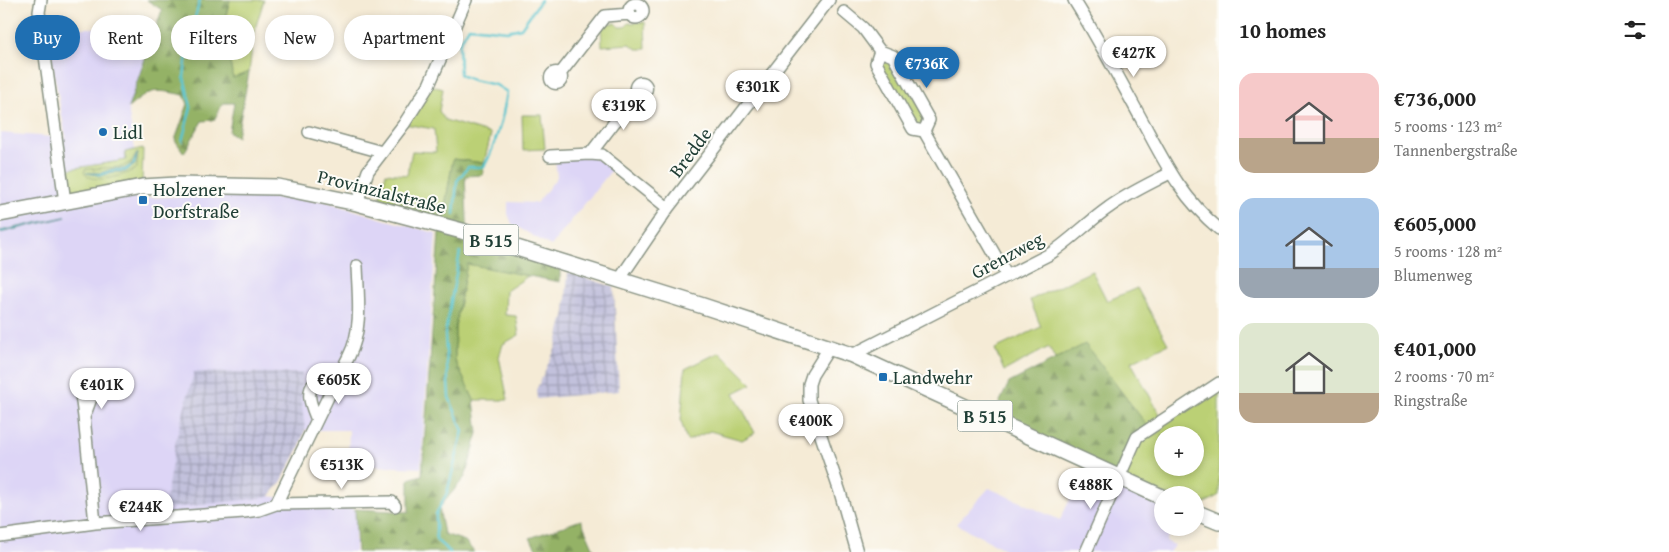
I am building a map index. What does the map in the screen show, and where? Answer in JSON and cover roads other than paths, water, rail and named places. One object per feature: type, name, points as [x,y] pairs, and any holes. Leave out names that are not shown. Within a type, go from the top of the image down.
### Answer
[{"type":"main road","name":"Provinzialstraße","points":[[0,214],[142,187],[209,185],[278,187],[357,203],[462,231],[830,348]]},
{"type":"main road","name":"B 515","points":[[830,348],[885,369],[1154,494]]},
{"type":"main road","points":[[1204,516],[1219,522]]},
{"type":"street","points":[[41,0],[40,12],[65,202]]},
{"type":"street","points":[[357,203],[368,171],[404,124],[429,86],[466,0]]},
{"type":"street","name":"Bredde","points":[[619,280],[668,208],[828,0]]},
{"type":"street","points":[[1074,0],[1095,34],[1170,173],[1191,202],[1217,226]]},
{"type":"street","points":[[560,74],[605,16],[632,7]]},
{"type":"street","points":[[844,12],[863,28],[880,51],[893,56],[930,120],[924,131]]},
{"type":"street","points":[[880,51],[876,63],[912,129],[924,131]]},
{"type":"street","points":[[590,154],[638,93]]},
{"type":"street","points":[[924,131],[1007,276]]},
{"type":"street","points":[[309,132],[382,152]]},
{"type":"street","points":[[550,156],[602,155],[668,208]]},
{"type":"street","name":"Grenzweg","points":[[852,355],[1050,254],[1071,240],[1122,198],[1170,173]]},
{"type":"street","points":[[276,504],[350,355],[355,338],[359,302],[357,266]]},
{"type":"street","points":[[830,348],[812,374],[809,384],[809,400],[840,492],[857,552]]},
{"type":"street","points":[[317,420],[310,401],[310,389],[314,383],[325,382],[331,391]]},
{"type":"street","points":[[1086,552],[1137,437],[1219,383]]},
{"type":"street","points":[[84,417],[95,523]]},
{"type":"street","points":[[0,536],[95,523],[244,512],[259,510],[276,504],[392,502],[395,506]]},
{"type":"water","points":[[138,152],[135,165],[125,172],[113,172],[102,176],[86,173],[101,173],[112,169],[124,169],[132,164]]},
{"type":"water","points":[[66,217],[0,233],[0,231]]},
{"type":"waterway","points":[[182,141],[191,107],[184,77],[189,38],[200,0]]},
{"type":"waterway","points":[[454,214],[457,181],[468,167],[484,167],[498,131],[507,92],[496,85],[460,75],[459,44],[469,27],[507,31],[521,28],[541,0]]},
{"type":"waterway","points":[[450,552],[436,540],[436,514],[447,493],[463,431],[449,397],[445,334],[460,252]]},
{"type":"place","name":"Lidl","points":[[103,132]]},
{"type":"place","name":"Holzener Dorfstraße","points":[[143,200]]},
{"type":"place","name":"Landwehr","points":[[883,377]]}]
